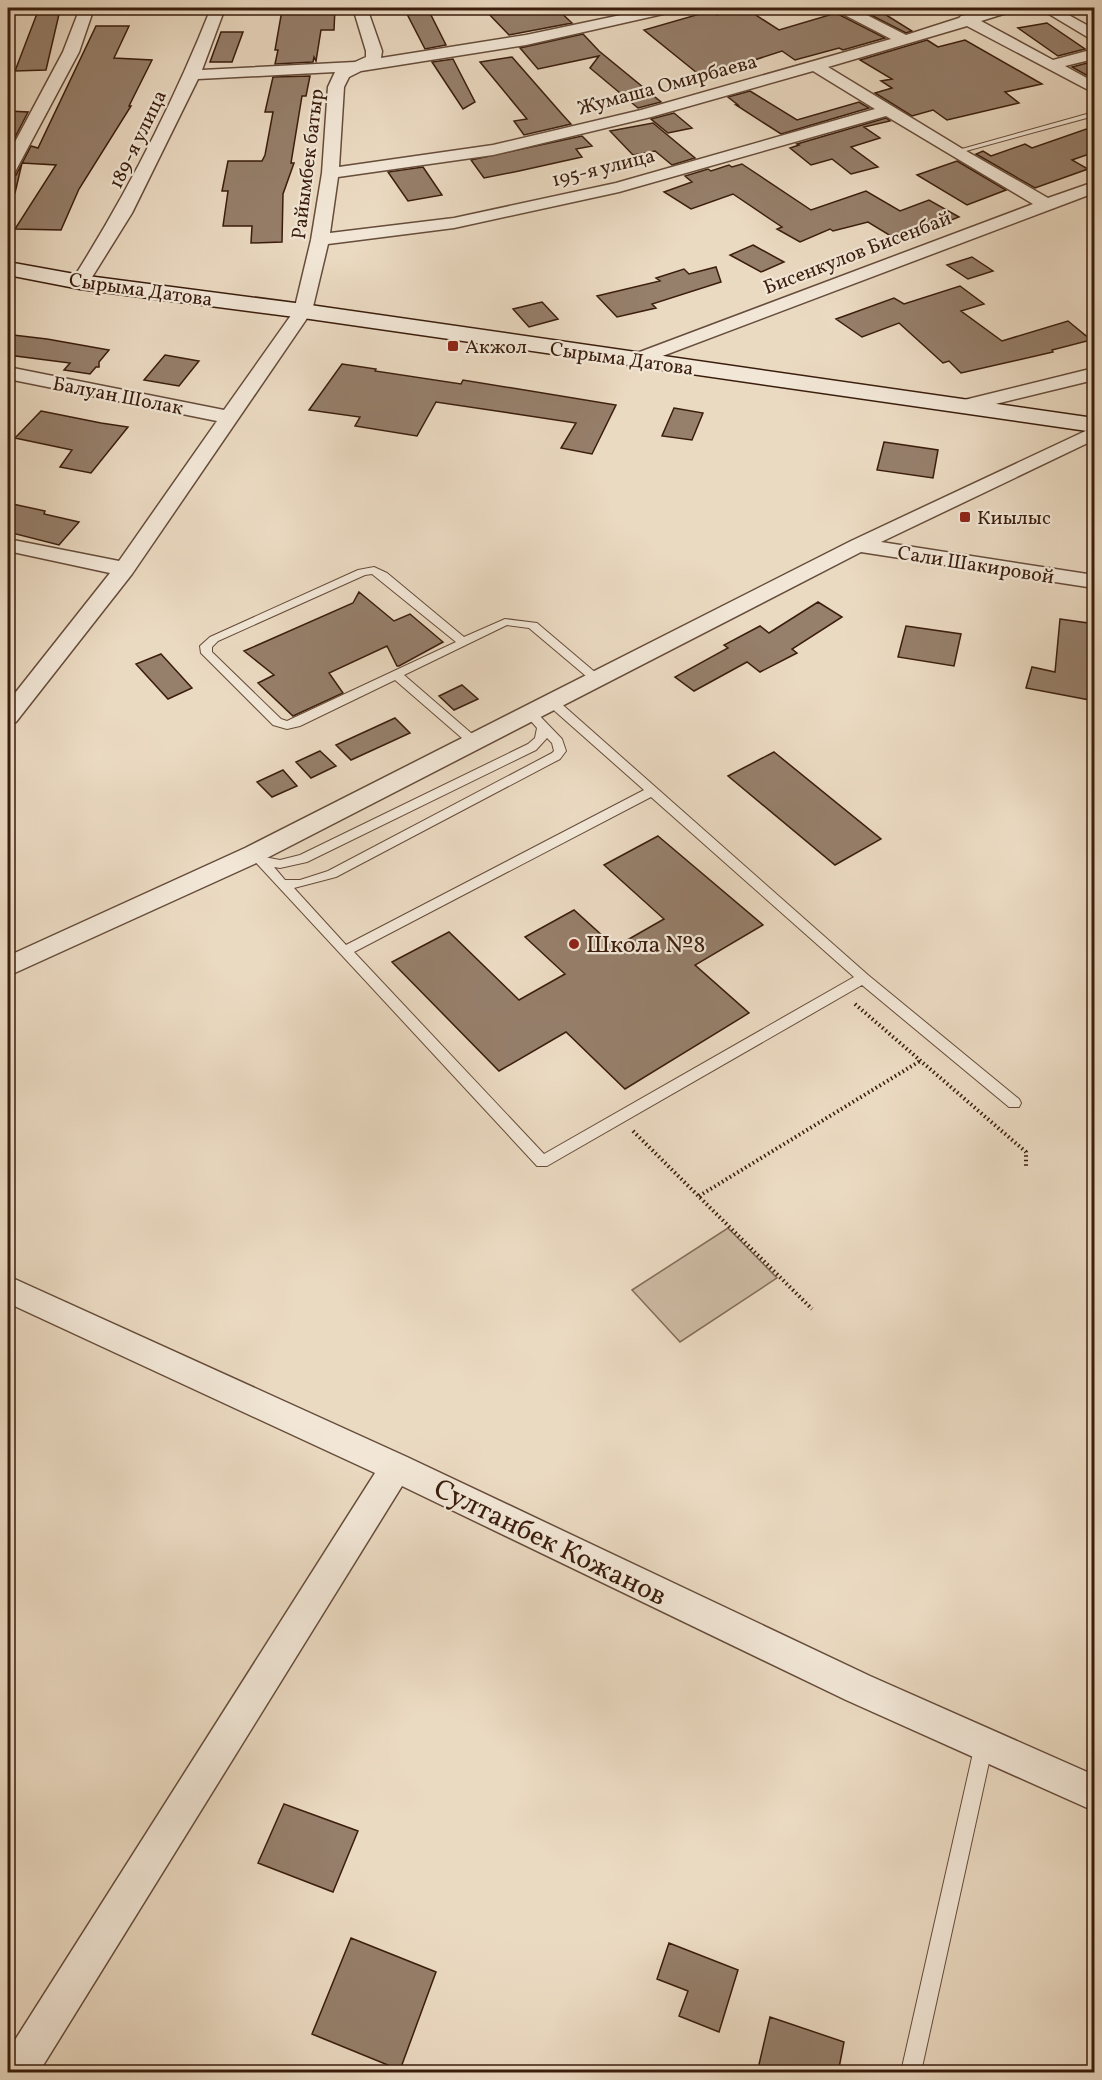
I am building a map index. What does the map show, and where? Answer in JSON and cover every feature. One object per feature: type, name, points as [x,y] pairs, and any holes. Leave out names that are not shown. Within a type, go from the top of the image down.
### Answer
[{"type":"street","points":[[8,170],[71,52],[87,8]]},
{"type":"street","name":"189-я улица","points":[[80,282],[123,213],[192,75],[218,8]]},
{"type":"street","points":[[360,8],[374,51],[373,59],[362,66]]},
{"type":"street","points":[[589,8],[610,23]]},
{"type":"street","points":[[192,75],[362,66],[526,40],[672,8]]},
{"type":"street","points":[[842,8],[905,40]]},
{"type":"street","name":"Жумаша Омирбаева","points":[[330,173],[493,150],[645,114],[816,66],[1008,8]]},
{"type":"street","points":[[1046,8],[1095,35]]},
{"type":"street","points":[[966,19],[1095,88]]},
{"type":"street","points":[[1052,65],[1095,54]]},
{"type":"street","name":"Райымбек батыр","points":[[303,311],[320,240],[330,173],[336,87],[342,74],[362,66]]},
{"type":"street","points":[[816,66],[955,152],[1047,205]]},
{"type":"street","name":"195-я улица","points":[[320,240],[454,223],[619,187],[890,110]]},
{"type":"street","name":"Бисенкулов Бисенбай","points":[[636,360],[1095,187]]},
{"type":"street","name":"Сырыма Датова","points":[[8,269],[80,282],[303,311],[1095,425]]},
{"type":"street","points":[[8,717],[124,569],[303,311]]},
{"type":"street","name":"Балуан Шолак","points":[[8,373],[229,417]]},
{"type":"street","points":[[963,406],[1095,374]]},
{"type":"street","points":[[8,967],[258,857],[474,742],[537,721],[552,702],[858,545],[1095,433]]},
{"type":"street","points":[[8,545],[124,569]]},
{"type":"street","name":"Сали Шакировой","points":[[858,545],[1095,582]]},
{"type":"street","name":"Султанбек Кожанов","points":[[8,1289],[396,1467],[858,1688],[1095,1793]]},
{"type":"street","points":[[17,2073],[396,1467]]},
{"type":"lane","points":[[955,152],[1095,114]]},
{"type":"lane","points":[[464,642],[383,574],[374,570],[362,572],[278,610],[214,639],[206,646],[207,653],[277,722],[287,725],[296,723],[396,675],[464,642],[505,622],[533,625],[597,679]]},
{"type":"lane","points":[[396,675],[474,742]]},
{"type":"lane","points":[[552,702],[863,978],[1014,1103]]},
{"type":"lane","points":[[258,857],[280,864],[303,859],[532,747],[541,739],[537,721]]},
{"type":"lane","points":[[283,884],[300,884],[332,874],[556,756],[560,750],[558,742],[537,721]]},
{"type":"lane","points":[[345,951],[652,790]]},
{"type":"lane","points":[[258,857],[542,1162],[863,978]]},
{"type":"lane","points":[[911,2073],[984,1744]]},
{"type":"path","points":[[840,991],[1026,1152],[1026,1168]]},
{"type":"path","points":[[699,1196],[920,1060]]},
{"type":"path","points":[[620,1118],[812,1309]]},
{"type":"shaded area","points":[[728,1228],[777,1278],[680,1342],[632,1290]]},
{"type":"building","points":[[312,8],[335,8],[334,30],[321,30],[316,61],[314,57],[313,62],[275,64],[282,10],[312,11]]},
{"type":"building","points":[[514,8],[556,8],[572,23],[509,35],[487,12]]},
{"type":"building","points":[[745,8],[779,30],[836,13],[885,38],[795,60],[782,51],[702,77],[644,30],[710,11],[717,15]]},
{"type":"building","points":[[857,8],[875,8],[912,31],[906,33]]},
{"type":"building","points":[[428,9],[446,45],[425,49],[406,12]]},
{"type":"building","points":[[60,10],[46,70],[15,71],[38,11]]},
{"type":"building","points":[[1047,23],[1085,49],[1058,56],[1018,28]]},
{"type":"building","points":[[96,26],[129,26],[114,58],[152,60],[129,106],[131,106],[79,189],[61,230],[15,229],[56,165],[22,163],[31,146],[38,148]]},
{"type":"building","points":[[221,32],[243,32],[232,62],[210,62]]},
{"type":"building","points":[[583,34],[599,51],[661,102],[638,108],[590,68],[599,56],[538,69],[520,48]]},
{"type":"building","points":[[927,40],[938,47],[965,40],[1042,84],[1005,92],[1019,103],[947,120],[933,110],[912,116],[875,93],[892,88],[881,81],[892,79],[860,60]]},
{"type":"building","points":[[512,57],[571,124],[524,135],[514,121],[527,119],[480,62]]},
{"type":"building","points":[[453,59],[475,102],[463,109],[432,62]]},
{"type":"building","points":[[1095,61],[1095,80],[1072,67]]},
{"type":"building","points":[[310,76],[306,96],[302,96],[291,163],[294,163],[283,194],[282,242],[251,243],[252,226],[223,226],[228,191],[222,191],[228,161],[262,161],[273,112],[265,112],[273,77]]},
{"type":"building","points":[[750,91],[797,120],[859,102],[869,108],[781,134],[736,105],[738,105],[728,97]]},
{"type":"building","points":[[8,111],[28,112],[8,151]]},
{"type":"building","points":[[674,113],[692,128],[668,133],[651,119]]},
{"type":"building","points":[[886,118],[890,121],[864,127],[880,138],[851,147],[878,167],[851,174],[832,159],[811,165],[790,148],[799,145],[797,144]]},
{"type":"building","points":[[653,123],[695,158],[672,165],[655,151],[633,155],[610,131]]},
{"type":"building","points":[[1095,126],[1095,152],[1072,160],[1088,169],[1035,188],[976,154],[983,151],[991,156],[1025,144],[1032,148]]},
{"type":"building","points":[[582,136],[592,146],[576,149],[582,157],[519,171],[484,178],[471,160]]},
{"type":"building","points":[[957,161],[1006,190],[967,205],[917,175]]},
{"type":"building","points":[[22,164],[15,193],[8,192],[8,177],[16,175]]},
{"type":"building","points":[[742,164],[811,210],[866,191],[900,211],[929,200],[959,217],[899,241],[868,222],[833,231],[830,229],[800,242],[777,229],[782,227],[733,194],[691,209],[664,192],[692,182],[685,176],[708,169],[711,171],[729,165],[732,167]]},
{"type":"building","points":[[423,167],[442,195],[408,201],[388,172]]},
{"type":"building","points":[[753,245],[784,262],[761,272],[730,255]]},
{"type":"building","points":[[972,257],[993,271],[968,279],[947,265]]},
{"type":"building","points":[[716,267],[721,282],[652,304],[656,308],[617,317],[597,296],[660,281],[656,278],[684,269],[689,274]]},
{"type":"building","points":[[960,286],[984,304],[961,311],[1002,341],[1068,321],[1091,340],[1052,350],[1053,352],[961,373],[949,361],[943,363],[899,323],[862,337],[836,319],[894,298],[904,304]]},
{"type":"building","points":[[542,302],[558,319],[529,327],[513,309]]},
{"type":"building","points":[[13,335],[109,350],[99,362],[99,367],[96,367],[90,374],[64,370],[70,363],[8,355],[8,342]]},
{"type":"building","points":[[165,355],[199,361],[179,386],[144,380]]},
{"type":"building","points":[[342,364],[461,384],[463,380],[616,405],[592,454],[561,448],[576,423],[436,402],[417,436],[355,426],[360,417],[309,410]]},
{"type":"building","points":[[674,408],[703,413],[692,440],[662,436]]},
{"type":"building","points":[[41,411],[128,427],[91,473],[60,467],[72,450],[15,438]]},
{"type":"building","points":[[884,442],[938,450],[933,478],[877,470]]},
{"type":"building","points":[[8,503],[45,511],[44,514],[79,522],[59,545],[8,532]]},
{"type":"building","points":[[359,592],[394,621],[410,614],[443,642],[399,666],[387,646],[329,673],[343,693],[293,716],[258,683],[274,675],[244,651],[353,603]]},
{"type":"building","points":[[818,602],[842,617],[792,649],[797,653],[760,672],[747,662],[694,691],[675,677],[728,648],[724,645],[760,626],[769,633]]},
{"type":"building","points":[[1060,619],[1095,624],[1091,679],[1095,679],[1095,701],[1026,688],[1032,667],[1055,672]]},
{"type":"building","points":[[906,626],[961,634],[954,666],[898,657]]},
{"type":"building","points":[[161,654],[192,688],[168,699],[136,664]]},
{"type":"building","points":[[462,685],[478,699],[454,710],[439,696]]},
{"type":"building","points":[[395,718],[410,733],[351,760],[336,745]]},
{"type":"building","points":[[320,751],[336,766],[311,778],[296,762]]},
{"type":"building","points":[[774,752],[881,839],[835,865],[728,776]]},
{"type":"building","points":[[283,770],[297,786],[272,797],[257,782]]},
{"type":"building","name":"Школа №8","points":[[658,836],[763,925],[695,965],[749,1013],[625,1089],[566,1032],[499,1071],[392,962],[449,932],[519,1000],[565,974],[525,937],[574,910],[615,947],[664,919],[604,865]]},
{"type":"building","points":[[284,1804],[358,1831],[333,1892],[258,1863]]},
{"type":"building","points":[[351,1938],[436,1972],[400,2070],[312,2034]]},
{"type":"building","points":[[669,1943],[738,1970],[719,2032],[679,2016],[688,1991],[657,1979]]},
{"type":"building","points":[[770,2017],[844,2042],[838,2073],[757,2073]]},
{"type":"place","name":"Акжол","points":[[453,346]]},
{"type":"place","name":"Киылыс","points":[[965,517]]},
{"type":"place","name":"Школа №8","points":[[574,944]]}]
